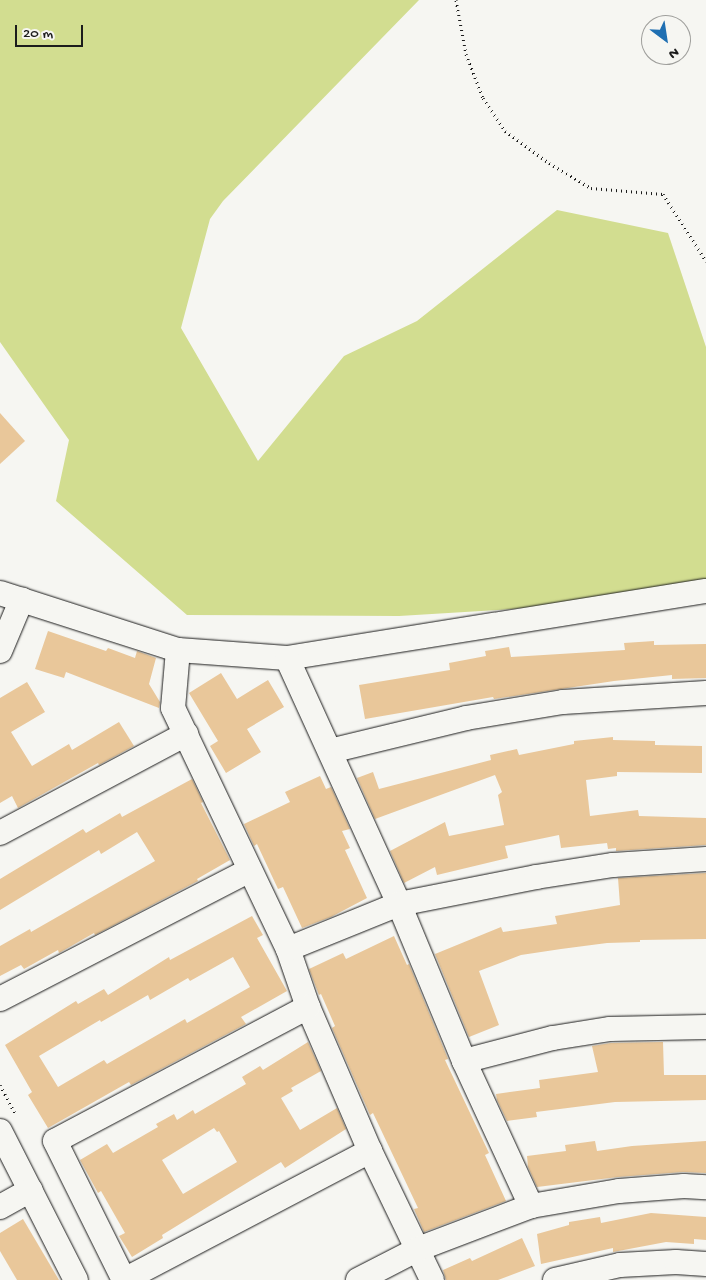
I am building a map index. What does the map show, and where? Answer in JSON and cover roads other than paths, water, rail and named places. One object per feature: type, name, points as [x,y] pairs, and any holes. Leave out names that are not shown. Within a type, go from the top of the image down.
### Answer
[{"type":"street","points":[[0,651],[11,596],[178,650],[287,658],[706,591]]},
{"type":"street","points":[[178,650],[173,708],[288,949],[308,1007],[370,1151],[432,1280]]},
{"type":"street","points":[[287,658],[399,904],[464,1061],[531,1206]]},
{"type":"street","points":[[330,751],[466,718],[544,705],[706,692]]},
{"type":"street","points":[[0,833],[186,734]]},
{"type":"street","points":[[288,949],[399,904],[536,877],[612,865],[706,859]]},
{"type":"street","points":[[0,999],[250,870]]},
{"type":"street","points":[[308,1007],[55,1141],[124,1280],[370,1151]]},
{"type":"street","points":[[464,1061],[553,1038],[610,1029],[706,1027]]},
{"type":"street","points":[[0,1131],[76,1280]]},
{"type":"street","points":[[358,1280],[418,1249],[531,1206],[619,1191],[684,1186],[706,1187]]},
{"type":"street","points":[[0,1206],[31,1190]]},
{"type":"street","points":[[555,1280],[620,1265],[676,1262],[706,1264]]}]
